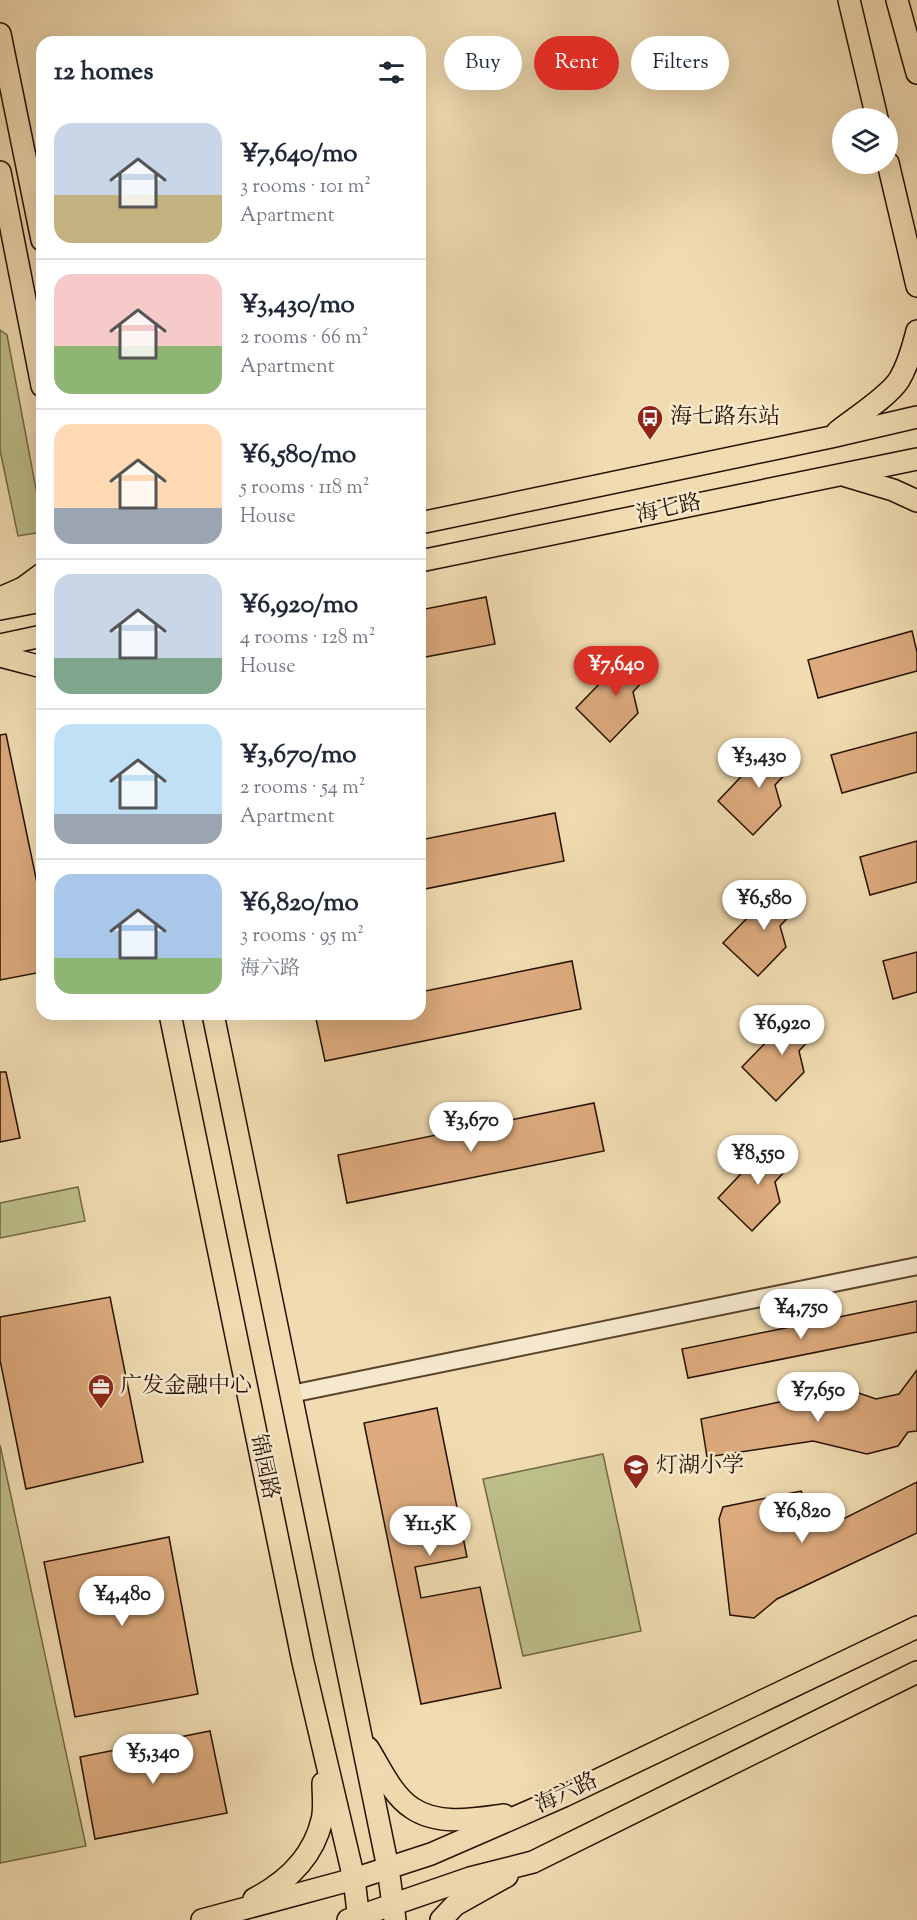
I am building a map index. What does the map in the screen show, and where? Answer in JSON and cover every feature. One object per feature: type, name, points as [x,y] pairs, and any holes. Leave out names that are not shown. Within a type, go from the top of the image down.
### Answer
[{"type":"main road","points":[[849,0],[875,108]]},
{"type":"main road","points":[[897,0],[917,72]]},
{"type":"main road","points":[[0,34],[36,211]]},
{"type":"main road","points":[[0,172],[36,355]]},
{"type":"main road","points":[[891,174],[917,286]]},
{"type":"main road","points":[[831,436],[872,406],[898,381],[912,351],[917,331]]},
{"type":"main road","points":[[426,522],[917,417]]},
{"type":"main road","name":"海七路","points":[[426,560],[917,459]]},
{"type":"main road","points":[[842,475],[893,490],[917,501]]},
{"type":"main road","points":[[0,598],[23,588],[36,578]]},
{"type":"main road","points":[[0,609],[36,602]]},
{"type":"main road","points":[[0,645],[36,637]]},
{"type":"main road","points":[[0,657],[36,666]]},
{"type":"main road","name":"锦园路","points":[[171,1020],[303,1662],[354,1879],[355,1919]]},
{"type":"main road","name":"锦园路","points":[[214,1020],[388,1868],[393,1913]]},
{"type":"main road","name":"海六路","points":[[202,1920],[354,1879],[431,1854],[525,1813],[917,1627]]},
{"type":"main road","name":"海六路","points":[[355,1919],[393,1913],[470,1878],[533,1862],[917,1672]]},
{"type":"main road","points":[[360,1736],[393,1789],[412,1808],[435,1818],[461,1820],[525,1813]]},
{"type":"main road","points":[[228,1913],[269,1891],[295,1871],[313,1846],[323,1818],[323,1746]]},
{"type":"main road","points":[[441,1920],[455,1905],[533,1862]]},
{"type":"street","points":[[291,1394],[917,1266]]},
{"type":"green space","points":[[0,330],[7,335],[36,489],[36,533],[18,536],[0,450]]},
{"type":"green space","points":[[78,1187],[85,1221],[0,1238],[0,1203]]},
{"type":"green space","points":[[0,1445],[86,1846],[0,1863]]},
{"type":"green space","points":[[603,1454],[641,1631],[523,1656],[483,1479]]},
{"type":"building","points":[[486,597],[495,644],[426,657],[426,609]]},
{"type":"building","points":[[912,631],[917,652],[917,671],[818,698],[808,660]]},
{"type":"building","points":[[633,649],[654,669],[633,692],[638,713],[610,742],[576,708]]},
{"type":"building","points":[[917,732],[917,772],[842,793],[831,755]]},
{"type":"building","points":[[6,734],[36,878],[36,973],[0,980],[0,735]]},
{"type":"building","points":[[775,741],[797,762],[775,785],[781,806],[753,835],[718,801]]},
{"type":"building","points":[[555,813],[564,861],[426,889],[426,839]]},
{"type":"building","points":[[917,841],[917,882],[870,895],[860,857]]},
{"type":"building","points":[[781,883],[802,903],[780,926],[786,947],[758,976],[723,943]]},
{"type":"building","points":[[917,952],[917,992],[893,999],[883,961]]},
{"type":"building","points":[[572,961],[581,1009],[325,1061],[316,1020],[426,1020],[426,991]]},
{"type":"building","points":[[799,1008],[820,1028],[799,1051],[804,1072],[776,1101],[742,1067]]},
{"type":"building","points":[[0,1072],[6,1072],[20,1138],[0,1142]]},
{"type":"building","points":[[594,1103],[604,1151],[347,1203],[338,1155]]},
{"type":"building","points":[[775,1138],[796,1159],[775,1182],[780,1202],[752,1231],[718,1198]]},
{"type":"building","points":[[110,1297],[143,1462],[26,1489],[0,1360],[0,1317]]},
{"type":"building","points":[[917,1301],[917,1332],[688,1378],[682,1349]]},
{"type":"building","points":[[917,1370],[917,1431],[908,1432],[898,1446],[867,1454],[813,1441],[707,1457],[701,1419],[844,1388],[876,1399],[899,1394]]},
{"type":"building","points":[[437,1408],[467,1557],[415,1567],[421,1598],[480,1587],[501,1688],[421,1704],[364,1423]]},
{"type":"building","points":[[917,1482],[917,1533],[777,1599],[754,1618],[730,1615],[719,1519],[723,1507],[801,1491],[823,1529]]},
{"type":"building","points":[[169,1537],[198,1694],[75,1717],[44,1562]]},
{"type":"building","points":[[210,1731],[227,1813],[95,1839],[80,1757]]},
{"type":"place","name":"海七路东站","points":[[650,441]]},
{"type":"place","name":"广发金融中心","points":[[101,1410]]},
{"type":"place","name":"灯湖小学","points":[[636,1490]]}]
